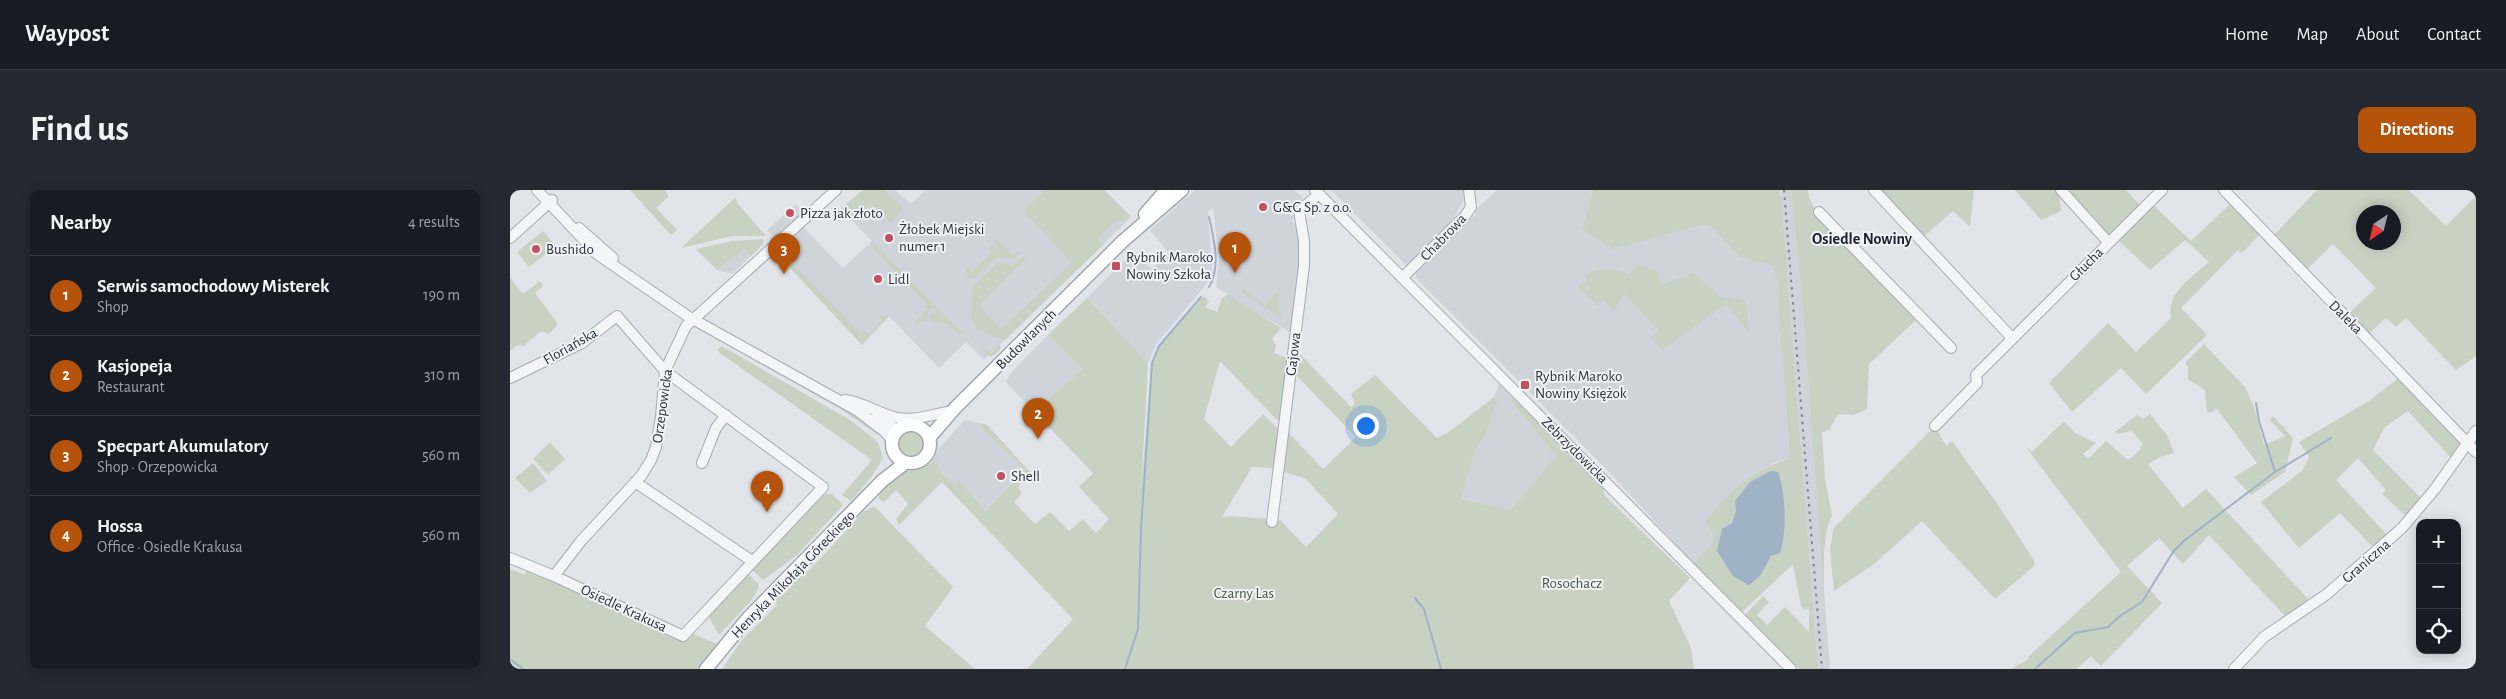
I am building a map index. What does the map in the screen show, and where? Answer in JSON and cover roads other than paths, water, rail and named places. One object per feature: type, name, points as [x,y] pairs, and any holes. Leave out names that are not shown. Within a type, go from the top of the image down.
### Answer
[{"type":"main road","name":"Budowlanych","points":[[1123,241],[1166,190]]},
{"type":"main road","name":"Budowlanych","points":[[925,433],[952,410],[1123,241],[1182,190]]},
{"type":"main road","points":[[910,425],[925,433],[929,450],[924,458],[916,463],[900,459],[895,435],[910,425]]},
{"type":"main road","name":"Henryka Mikołaja Góreckiego","points":[[706,669],[747,619],[882,481],[900,459]]},
{"type":"street","points":[[537,190],[638,280],[663,299],[693,319],[858,411],[884,431],[895,435]]},
{"type":"street","points":[[547,190],[551,202]]},
{"type":"street","name":"Chabrowa","points":[[1402,278],[1465,216],[1471,207],[1469,190]]},
{"type":"street","points":[[1874,190],[2012,338]]},
{"type":"street","points":[[2061,190],[2108,242]]},
{"type":"street","name":"Głucha","points":[[1935,426],[1978,383],[1976,375],[2162,190]]},
{"type":"street","name":"Daleka","points":[[2224,190],[2476,452]]},
{"type":"street","name":"Orzepowicka","points":[[554,576],[580,541],[635,482],[651,460],[656,447],[665,371],[680,336],[693,319],[743,277],[836,191]]},
{"type":"street","name":"Zebrzydowicka","points":[[1317,192],[1791,669]]},
{"type":"street","name":"Gajowa","points":[[1272,522],[1304,266],[1304,241],[1299,211],[1317,192]]},
{"type":"street","points":[[510,238],[551,202]]},
{"type":"street","points":[[1819,212],[1951,348]]},
{"type":"street","points":[[663,299],[679,321],[680,336]]},
{"type":"street","points":[[710,304],[710,320],[728,339]]},
{"type":"street","name":"Floriańska","points":[[510,378],[582,343],[618,316],[665,371]]},
{"type":"street","name":"Osiedle Krakusa","points":[[554,576],[683,636],[823,487],[665,371]]},
{"type":"street","points":[[837,399],[854,401],[900,418],[917,419],[952,410]]},
{"type":"street","points":[[702,463],[716,428],[726,415]]},
{"type":"street","name":"Graniczna","points":[[2234,669],[2264,637],[2327,594],[2402,528],[2420,509],[2476,431]]},
{"type":"street","points":[[635,482],[752,562]]},
{"type":"street","points":[[510,558],[554,576]]},
{"type":"water","points":[[1771,471],[1778,472],[1781,481],[1784,501],[1784,534],[1780,553],[1771,556],[1760,576],[1749,585],[1733,576],[1717,551],[1722,529],[1732,523],[1736,511],[1735,501],[1750,482]]},
{"type":"waterway","points":[[1209,217],[1216,262],[1213,279],[1209,287]]},
{"type":"waterway","points":[[1125,669],[1138,629],[1141,529],[1152,363],[1159,346],[1201,297]]},
{"type":"waterway","points":[[2256,403],[2259,421],[2275,472]]},
{"type":"waterway","points":[[2035,669],[2075,633],[2108,627],[2120,616],[2142,602],[2173,552],[2185,540],[2275,472],[2331,438]]},
{"type":"waterway","points":[[1415,598],[1424,609],[1441,669]]},
{"type":"waterway","points":[[510,659],[523,669]]},
{"type":"railway","points":[[1784,190],[1822,669]]},
{"type":"place","name":"G&G Sp. z o.o.","points":[[1263,207]]},
{"type":"place","name":"Pizza jak złoto","points":[[790,213]]},
{"type":"place","name":"Żłobek Miejski numer 1","points":[[889,238]]},
{"type":"place","name":"Bushido","points":[[536,249]]},
{"type":"place","name":"Rybnik Maroko Nowiny Szkoła","points":[[1116,266]]},
{"type":"place","name":"Serwis samochodowy Misterek","points":[[1235,273]]},
{"type":"place","name":"Specpart Akumulatory","points":[[784,274]]},
{"type":"place","name":"Lidl","points":[[878,279]]},
{"type":"place","name":"Rybnik Maroko Nowiny Księżok","points":[[1525,385]]},
{"type":"place","name":"Kasjopeja","points":[[1038,439]]},
{"type":"place","name":"Shell","points":[[1001,476]]},
{"type":"place","name":"Hossa","points":[[767,512]]},
{"type":"district","name":"Osiedle Nowiny","points":[[1862,238]]},
{"type":"park label","name":"Rosochacz","points":[[1572,583]]},
{"type":"park label","name":"Czarny Las","points":[[1244,593]]}]
